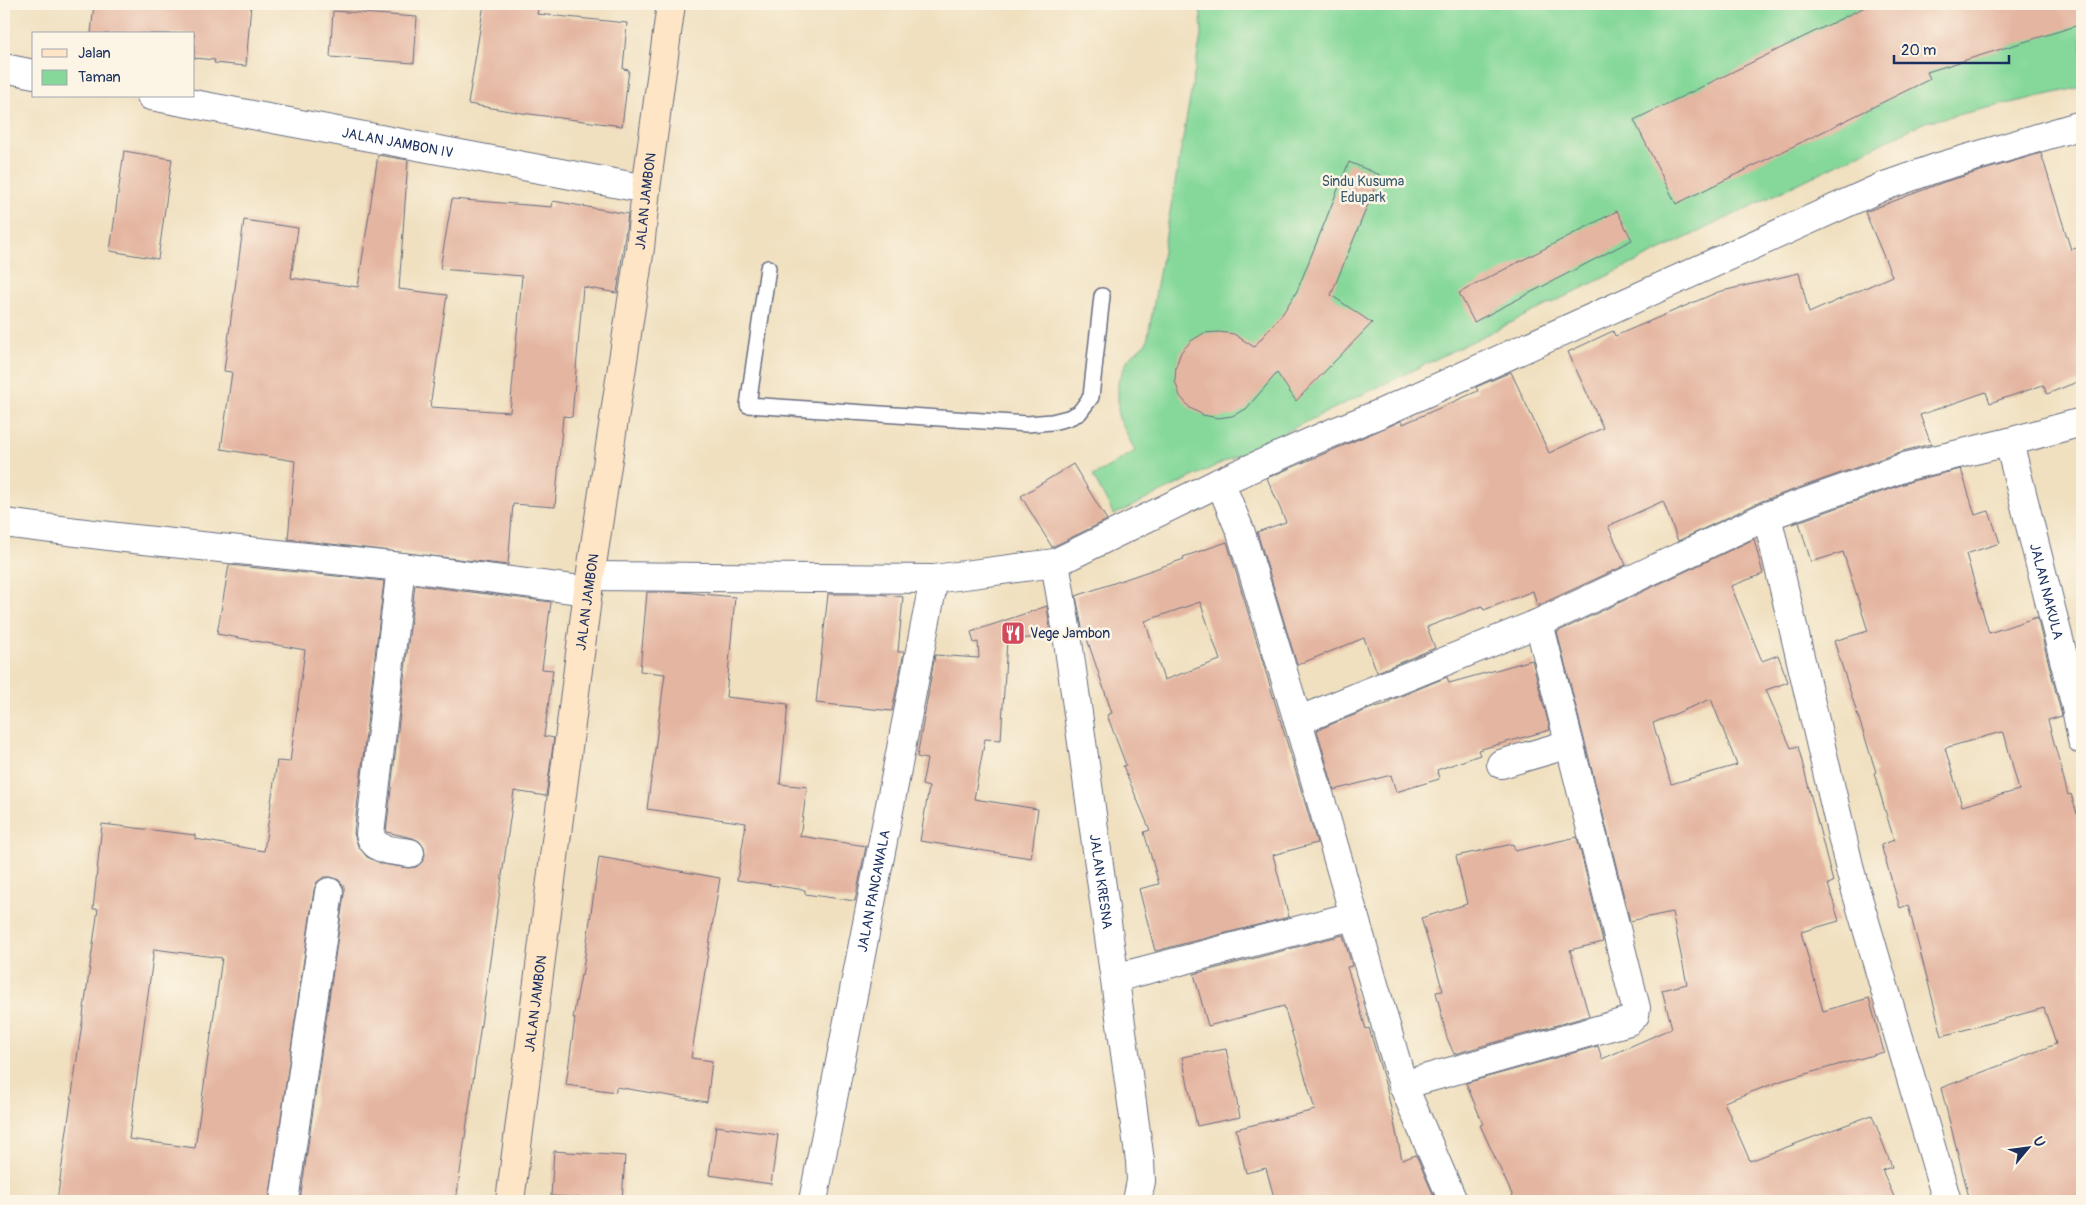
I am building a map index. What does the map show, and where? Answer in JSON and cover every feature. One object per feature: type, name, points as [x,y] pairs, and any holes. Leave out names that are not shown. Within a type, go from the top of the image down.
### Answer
[{"type":"main road","name":"JALAN JAMBON","points":[[510,1201],[590,584],[640,248],[671,4]]},
{"type":"street","points":[[4,68],[32,74]]},
{"type":"street","name":"JALAN JAMBON IV","points":[[162,98],[646,189]]},
{"type":"street","points":[[4,522],[135,539],[401,567],[590,584],[934,580],[1055,563],[1220,482],[1379,414],[1882,187],[1939,167],[2082,126]]},
{"type":"street","points":[[1298,721],[1539,623],[1767,516],[1908,466],[2082,422]]},
{"type":"street","name":"JALAN NAKULA","points":[[2009,442],[2075,702],[2082,740]]},
{"type":"street","points":[[1220,482],[1241,533],[1298,721],[1403,1085],[1453,1201]]},
{"type":"street","points":[[1767,516],[1851,874],[1947,1201]]},
{"type":"street","name":"JALAN KRESNA","points":[[1055,563],[1066,627],[1140,1161],[1141,1181],[1137,1201]]},
{"type":"street","points":[[401,567],[370,834],[372,841],[377,847],[410,853]]},
{"type":"street","name":"JALAN PANCAWALA","points":[[813,1201],[934,580]]},
{"type":"street","points":[[1403,1085],[1629,1021],[1635,1015],[1636,1008],[1539,623]]},
{"type":"street","points":[[1500,764],[1569,744]]},
{"type":"street","points":[[284,1201],[328,892]]},
{"type":"street","points":[[1115,978],[1353,916]]},
{"type":"lane","points":[[768,268],[748,405],[1027,424],[1052,422],[1068,418],[1079,413],[1092,397],[1102,296]]},
{"type":"green space","name":"Sindu Kusuma Edupark","points":[[1200,4],[2082,4],[2082,87],[1925,122],[1114,515],[1093,476],[1135,451],[1118,416],[1118,382],[1128,359],[1147,342],[1202,30]]},
{"type":"building","points":[[94,4],[251,4],[246,66],[214,63],[215,60],[195,58],[195,32],[91,32]]},
{"type":"building","points":[[484,4],[539,4],[537,14],[627,23],[623,69],[629,70],[622,126],[468,104]]},
{"type":"building","points":[[1871,4],[2082,4],[2082,24],[1927,72],[1930,79],[1676,204],[1634,120]]},
{"type":"building","points":[[333,11],[417,17],[414,63],[330,57]]},
{"type":"building","points":[[124,151],[172,159],[158,259],[110,251]]},
{"type":"building","points":[[2041,153],[2071,250],[2082,246],[2082,380],[2047,394],[2043,385],[1990,403],[1986,392],[1920,415],[1931,444],[1903,451],[1762,501],[1678,541],[1663,501],[1608,526],[1626,565],[1537,606],[1533,591],[1484,610],[1482,606],[1427,627],[1435,648],[1377,672],[1364,638],[1297,665],[1257,532],[1286,522],[1267,478],[1401,421],[1403,424],[1478,391],[1476,387],[1511,372],[1549,453],[1603,428],[1568,352],[1613,331],[1615,336],[1718,292],[1799,273],[1809,313],[1892,276],[1865,212],[1944,182]]},
{"type":"building","points":[[378,155],[408,160],[399,289],[447,295],[430,407],[510,412],[522,276],[440,269],[452,199],[552,207],[553,201],[628,214],[617,293],[583,287],[572,417],[563,416],[555,507],[513,504],[508,565],[288,539],[295,461],[221,449],[232,372],[224,371],[244,220],[298,228],[291,278],[358,287]]},
{"type":"building","points":[[1349,162],[1380,175],[1331,295],[1372,323],[1296,401],[1277,373],[1246,409],[1232,416],[1218,418],[1203,415],[1190,408],[1180,396],[1175,381],[1176,366],[1181,352],[1191,341],[1204,333],[1234,334],[1254,347],[1283,313],[1297,291]]},
{"type":"building","points":[[1617,211],[1632,240],[1474,322],[1459,293]]},
{"type":"building","points":[[1073,464],[1107,520],[1052,547],[1021,496]]},
{"type":"building","points":[[1961,469],[1975,515],[1989,511],[2000,543],[1966,554],[1989,633],[2037,617],[2062,716],[2048,720],[2068,795],[2071,794],[2082,830],[2082,1201],[1970,1201],[1941,1088],[2056,1044],[2044,1008],[1942,1036],[1908,905],[1900,908],[1881,845],[1894,840],[1874,773],[1876,772],[1834,641],[1868,631],[1843,552],[1811,562],[1799,522],[1792,524],[1912,481]],"holes":[[[2001,732],[2004,733],[2019,790],[1962,806],[1945,748]]]},
{"type":"building","points":[[1754,539],[1763,574],[1731,586],[1762,661],[1778,655],[1788,682],[1766,690],[1791,748],[1798,746],[1833,882],[1828,884],[1839,921],[1801,932],[1823,1011],[1869,998],[1884,1052],[1784,1080],[1724,1102],[1750,1161],[1872,1115],[1892,1167],[1882,1170],[1896,1201],[1515,1201],[1480,1125],[1483,1124],[1466,1083],[1598,1046],[1602,1059],[1672,1028],[1662,990],[1687,984],[1672,912],[1630,921],[1557,632]],"holes":[[[1711,699],[1737,765],[1671,784],[1653,723]]]},
{"type":"building","points":[[1227,542],[1317,843],[1273,855],[1289,917],[1155,951],[1139,889],[1159,884],[1144,832],[1150,830],[1123,766],[1126,765],[1107,715],[1112,713],[1085,633],[1083,633],[1076,596],[1184,559],[1183,557]],"holes":[[[1200,602],[1220,660],[1164,680],[1145,621]]]},
{"type":"building","points":[[229,565],[384,581],[354,833],[358,846],[367,857],[382,864],[408,868],[416,867],[422,862],[425,855],[424,847],[413,838],[386,832],[415,585],[551,602],[542,669],[553,670],[544,736],[554,738],[546,796],[514,791],[456,1201],[300,1201],[344,894],[344,887],[339,880],[324,877],[317,882],[314,890],[269,1201],[57,1201],[98,909],[93,909],[102,824],[195,835],[195,839],[264,851],[277,761],[290,762],[305,650],[217,634]],"holes":[[[154,949],[222,958],[195,1148],[129,1139]]]},
{"type":"building","points":[[647,592],[681,592],[735,597],[726,697],[788,704],[780,784],[807,787],[800,836],[866,846],[855,901],[805,894],[805,890],[737,880],[746,823],[647,809],[665,674],[640,671]]},
{"type":"building","points":[[828,594],[879,594],[903,597],[898,652],[904,652],[892,711],[816,703]]},
{"type":"building","points":[[1047,606],[1051,636],[1007,640],[1001,740],[985,739],[974,799],[1038,809],[1031,858],[920,841],[929,787],[922,785],[927,759],[917,757],[935,655],[979,658],[978,642],[974,643],[971,632]]},
{"type":"building","points":[[1532,660],[1550,730],[1478,750],[1480,755],[1437,770],[1439,779],[1396,792],[1391,775],[1334,790],[1317,730],[1389,703],[1389,701],[1447,677],[1449,683]]},
{"type":"building","points":[[1577,837],[1603,942],[1570,950],[1589,1016],[1454,1054],[1447,1038],[1436,992],[1443,991],[1421,918],[1467,904],[1456,856],[1513,844],[1515,851]]},
{"type":"building","points":[[599,857],[720,878],[691,1058],[712,1061],[707,1102],[616,1087],[616,1092],[566,1085],[575,1018],[573,1018],[582,976]]},
{"type":"building","points":[[1343,935],[1352,966],[1347,967],[1366,1029],[1369,1028],[1387,1090],[1402,1160],[1416,1155],[1436,1201],[1275,1201],[1266,1168],[1246,1173],[1236,1129],[1315,1110],[1284,1006],[1208,1026],[1194,974]]},
{"type":"building","points":[[1226,1049],[1240,1117],[1197,1126],[1182,1057]]},
{"type":"building","points":[[716,1126],[778,1135],[771,1184],[709,1175]]},
{"type":"building","points":[[554,1151],[625,1156],[622,1201],[551,1196]]},
{"type":"place","name":"Vege Jambon","points":[[1013,633]]}]
